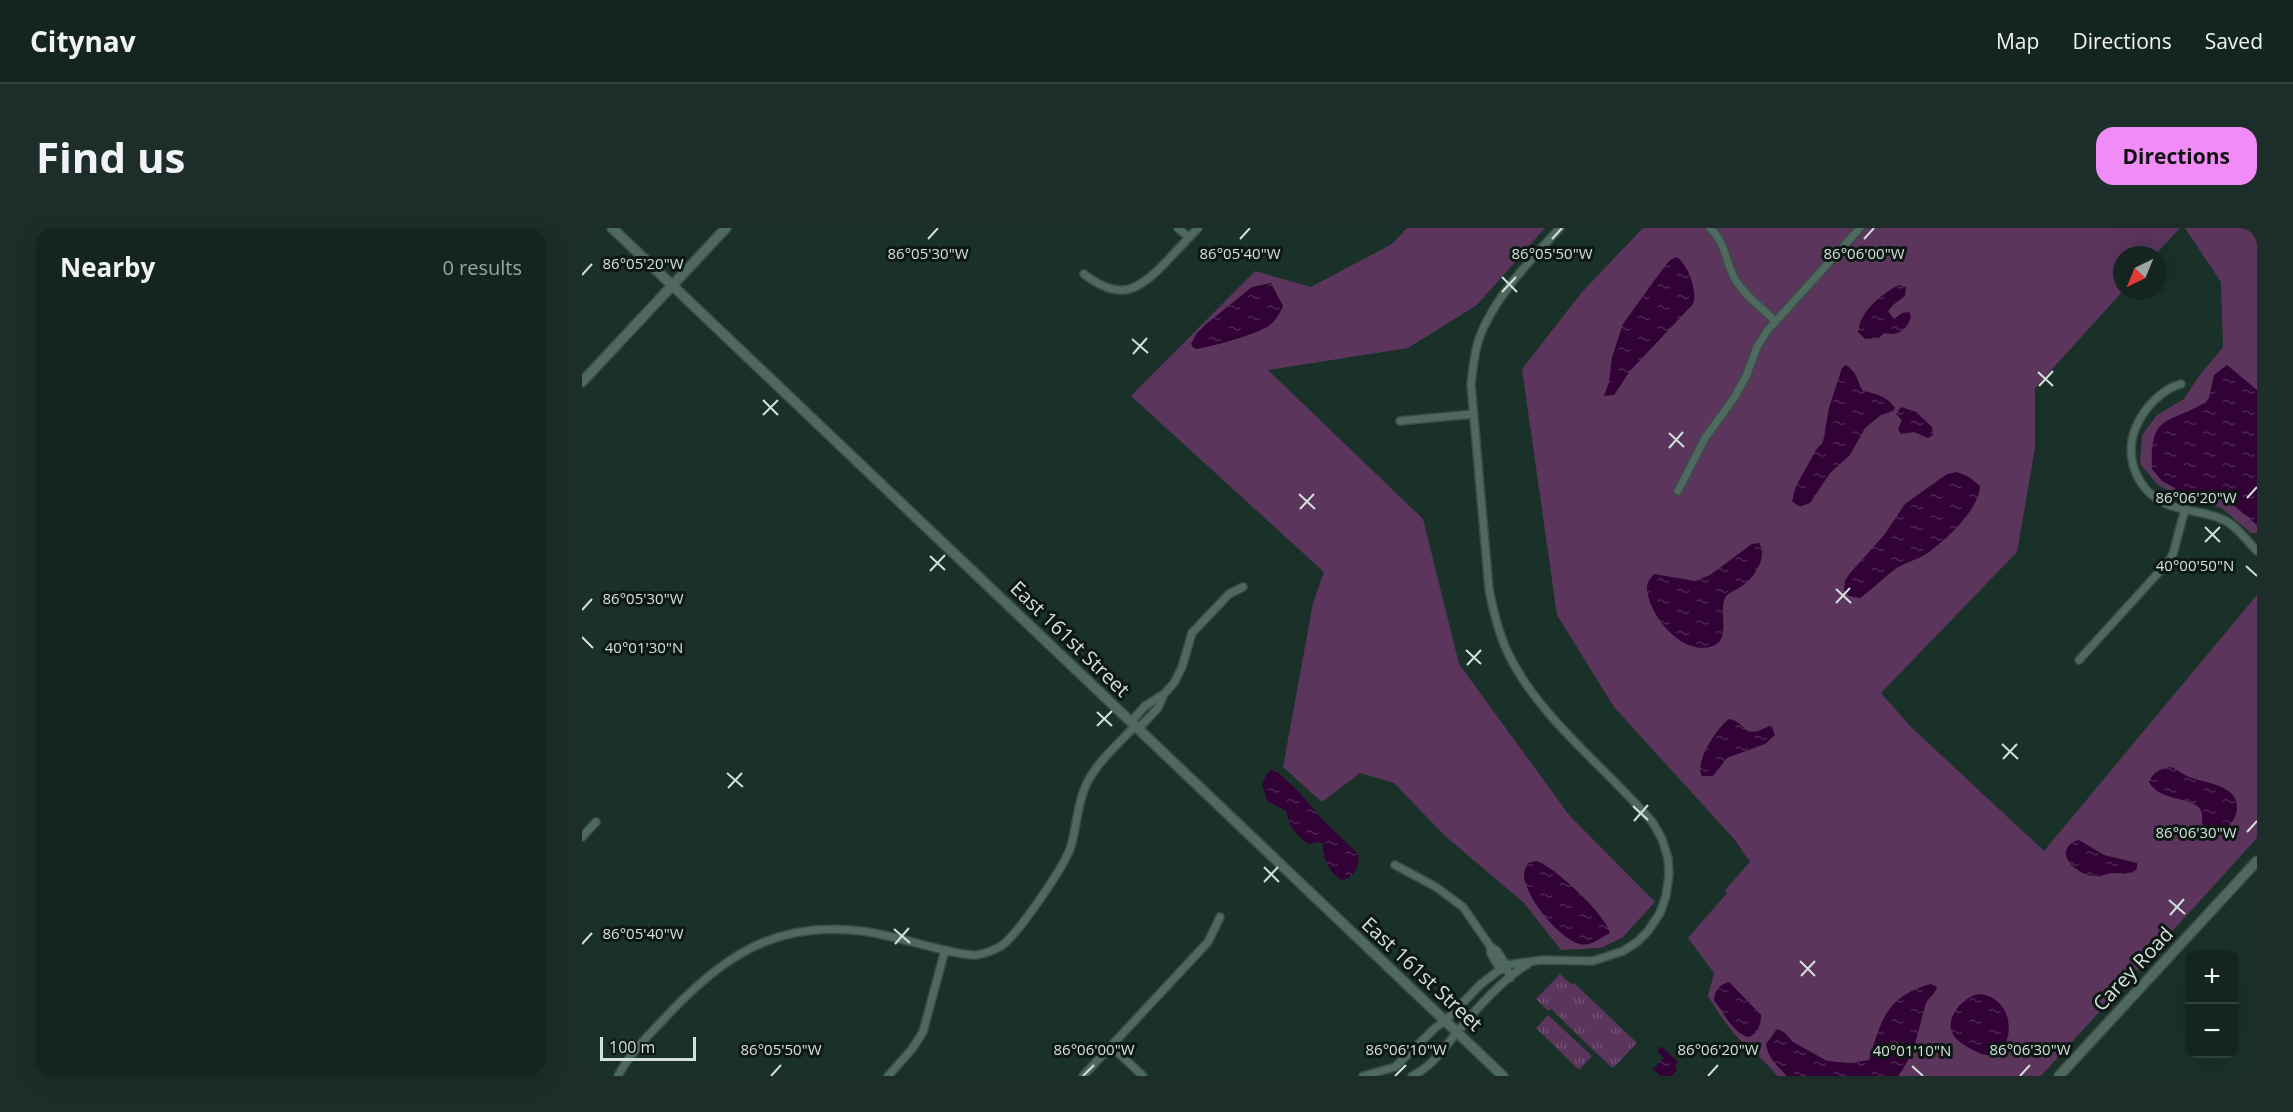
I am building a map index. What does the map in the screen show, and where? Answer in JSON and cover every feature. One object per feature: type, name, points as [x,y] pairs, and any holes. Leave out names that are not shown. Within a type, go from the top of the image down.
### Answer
[{"type":"street","name":"East 161st Street","points":[[612,228],[1503,1076]]},
{"type":"street","points":[[582,382],[726,228]]},
{"type":"street","points":[[1179,228],[1189,238]]},
{"type":"street","points":[[1084,274],[1096,283],[1115,290],[1138,287],[1150,278],[1198,228]]},
{"type":"street","points":[[1363,1076],[1395,1066],[1445,1021],[1481,984],[1503,967],[1517,962],[1593,961],[1623,951],[1648,931],[1666,897],[1669,875],[1668,858],[1662,839],[1653,823],[1549,714],[1530,690],[1507,651],[1494,616],[1489,589],[1471,384],[1474,362],[1479,339],[1490,314],[1536,253],[1560,228]]},
{"type":"street","points":[[1710,228],[1721,240],[1736,281],[1774,321]]},
{"type":"street","points":[[1678,490],[1705,438],[1734,398],[1747,374],[1757,347],[1774,321],[1860,228]]},
{"type":"street","points":[[2181,384],[2164,391],[2144,413],[2134,432],[2131,452],[2134,470],[2146,489],[2164,503],[2226,521],[2257,551]]},
{"type":"street","points":[[1400,421],[1473,414]]},
{"type":"street","points":[[2079,660],[2174,554],[2185,509]]},
{"type":"street","points":[[618,1076],[628,1059],[696,986],[724,963],[758,945],[792,934],[839,929],[887,936],[967,954],[988,952],[1001,946],[1018,930],[1069,852],[1081,799],[1089,779],[1135,726],[1158,708],[1164,694],[1180,673],[1192,633],[1229,594],[1244,587]]},
{"type":"street","points":[[1135,726],[1145,706],[1164,694]]},
{"type":"street","points":[[582,837],[596,822]]},
{"type":"street","name":"Carey Road","points":[[2059,1076],[2257,861]]},
{"type":"street","points":[[1395,865],[1457,901],[1473,919],[1490,946],[1491,954],[1510,978]]},
{"type":"street","points":[[1083,1076],[1208,942],[1220,917]]},
{"type":"street","points":[[888,1076],[912,1050],[923,1032],[945,950]]},
{"type":"street","points":[[1412,1076],[1435,1060],[1457,1032],[1518,969],[1530,962]]},
{"type":"street","points":[[1111,1047],[1143,1076]]},
{"type":"green space","points":[[1407,228],[1545,228],[1477,305],[1408,348],[1268,370],[1423,519],[1459,664],[1569,815],[1655,902],[1623,937],[1601,948],[1561,950],[1524,903],[1444,835],[1394,783],[1360,773],[1322,802],[1283,767],[1313,603],[1324,572],[1131,396],[1255,271],[1311,287],[1392,244]]},
{"type":"green space","points":[[1643,228],[2180,228],[2163,246],[2113,246],[2113,300],[2115,300],[2035,388],[2035,448],[2017,552],[1881,693],[1910,726],[2044,851],[2257,595],[2257,838],[2041,1076],[1777,1076],[1735,1034],[1708,996],[1714,973],[1688,938],[1750,862],[1735,840],[1614,707],[1557,615],[1522,369],[1582,292]]},
{"type":"green space","points":[[2185,228],[2257,228],[2257,533],[2251,533],[2220,507],[2187,500],[2158,485],[2140,464],[2142,435],[2157,415],[2184,399],[2199,376],[2223,347],[2221,282]]},
{"type":"green space","points":[[1560,974],[1572,985],[1574,983],[1637,1043],[1614,1067],[1611,1067],[1551,1009],[1548,1011],[1536,999]]},
{"type":"green space","points":[[1548,1015],[1592,1056],[1579,1070],[1536,1028]]},
{"type":"water","points":[[1677,257],[1685,266],[1691,279],[1694,293],[1693,304],[1630,371],[1614,395],[1604,396],[1609,382],[1612,357],[1623,324],[1670,260]]},
{"type":"water","points":[[1271,283],[1283,306],[1270,325],[1233,340],[1194,349],[1191,344],[1205,325],[1252,287]]},
{"type":"water","points":[[1898,285],[1906,287],[1905,296],[1888,311],[1894,319],[1902,313],[1909,312],[1911,316],[1905,329],[1893,334],[1884,333],[1879,338],[1865,339],[1858,332],[1867,310]]},
{"type":"water","points":[[1846,365],[1855,374],[1863,391],[1885,398],[1895,408],[1881,415],[1865,428],[1850,455],[1830,473],[1810,503],[1799,507],[1792,501],[1796,486],[1823,442],[1829,408],[1842,368]]},
{"type":"water","points":[[2227,365],[2257,390],[2257,525],[2226,499],[2212,495],[2184,493],[2162,481],[2152,469],[2152,451],[2158,429],[2172,418],[2206,402],[2214,375]]},
{"type":"water","points":[[1901,407],[1916,412],[1932,427],[1933,435],[1928,438],[1914,432],[1901,434],[1898,429],[1902,420],[1896,414]]},
{"type":"water","points":[[1957,472],[1969,477],[1980,486],[1974,505],[1960,524],[1934,548],[1923,556],[1897,568],[1860,598],[1849,596],[1844,591],[1845,581],[1885,534],[1905,504],[1947,474]]},
{"type":"water","points":[[1759,543],[1762,554],[1759,566],[1747,582],[1730,592],[1724,601],[1723,630],[1719,642],[1702,648],[1690,646],[1670,632],[1661,622],[1649,601],[1647,590],[1647,585],[1654,574],[1695,581],[1710,575],[1752,544]]},
{"type":"water","points":[[1729,719],[1746,730],[1754,732],[1772,727],[1775,735],[1765,744],[1727,758],[1713,776],[1702,776],[1700,770],[1704,754],[1713,737]]},
{"type":"water","points":[[2171,767],[2189,777],[2224,788],[2231,793],[2237,807],[2235,817],[2230,824],[2217,831],[2208,829],[2202,824],[2202,812],[2196,805],[2167,796],[2153,788],[2149,782],[2152,776],[2160,770]]},
{"type":"water","points":[[1274,769],[1358,854],[1357,867],[1347,879],[1342,880],[1334,874],[1328,865],[1323,844],[1320,842],[1308,844],[1293,829],[1286,811],[1267,801],[1262,784],[1267,773]]},
{"type":"water","points":[[2079,840],[2104,855],[2137,863],[2137,868],[2130,873],[2098,876],[2082,872],[2072,866],[2066,857],[2068,847]]},
{"type":"water","points":[[1536,861],[1554,872],[1578,892],[1600,915],[1610,933],[1584,945],[1572,941],[1554,926],[1537,906],[1526,885],[1524,876],[1526,867],[1528,863]]},
{"type":"water","points":[[1729,982],[1761,1015],[1758,1029],[1748,1037],[1733,1027],[1714,1000],[1718,988]]},
{"type":"water","points":[[1931,984],[1937,987],[1926,1003],[1912,1051],[1898,1076],[1787,1076],[1769,1054],[1766,1044],[1777,1029],[1784,1032],[1793,1042],[1827,1061],[1849,1063],[1869,1060],[1882,1022],[1895,1003],[1904,995]]},
{"type":"water","points":[[1978,994],[1993,998],[2003,1008],[2008,1020],[2005,1044],[1998,1052],[1987,1055],[1960,1042],[1951,1029],[1956,1010],[1966,1000]]},
{"type":"water","points":[[1661,1046],[1678,1062],[1675,1065],[1677,1070],[1672,1076],[1661,1076],[1653,1069],[1664,1058],[1657,1051]]}]
